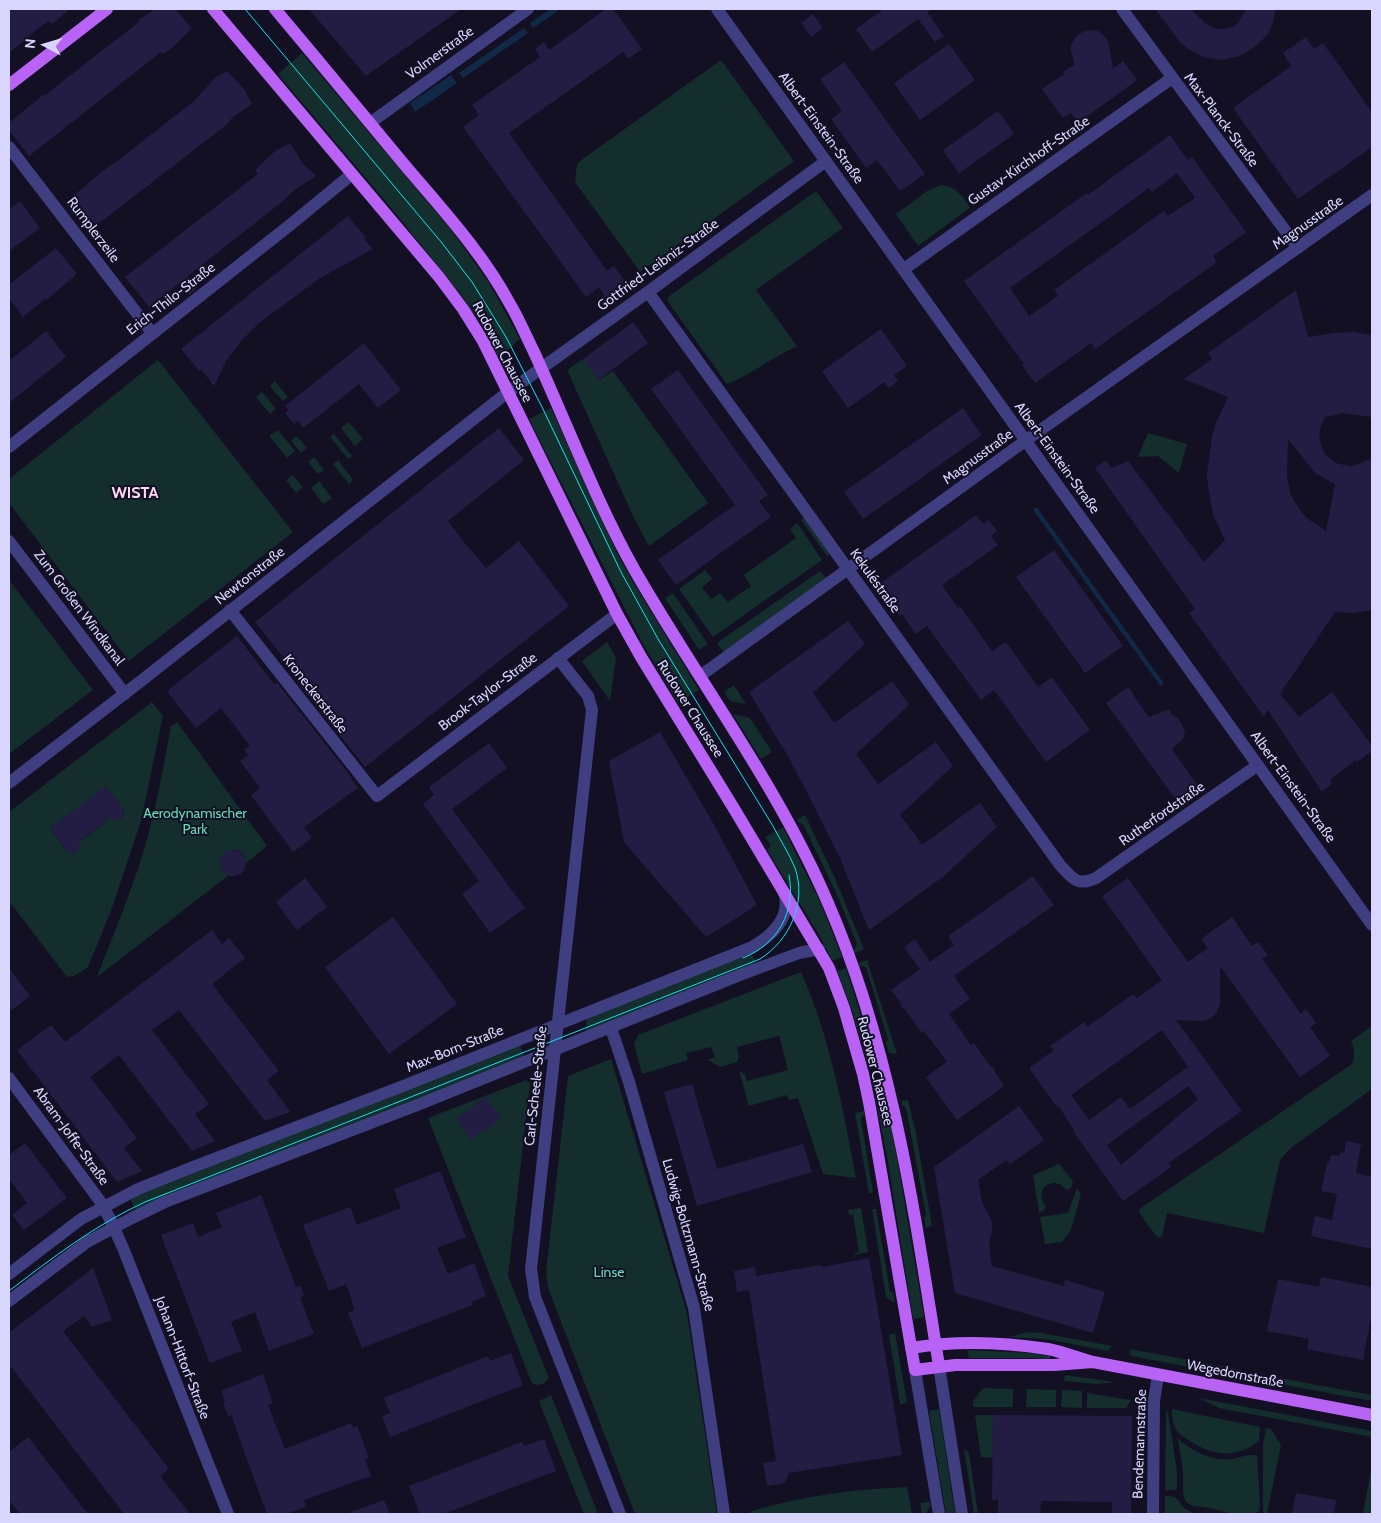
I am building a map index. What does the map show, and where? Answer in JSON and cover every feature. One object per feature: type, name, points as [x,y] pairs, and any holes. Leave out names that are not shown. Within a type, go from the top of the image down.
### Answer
[{"type":"main road","points":[[9,85],[107,9]]},
{"type":"main road","name":"Rudower Chaussee","points":[[213,9],[464,309],[483,341],[641,657],[819,948],[829,968],[844,1008],[863,1074],[878,1146],[915,1370]]},
{"type":"main road","name":"Rudower Chaussee","points":[[275,9],[450,218],[487,266],[511,306],[541,368],[607,516],[634,568],[760,773],[806,854],[829,904],[851,960],[892,1096],[939,1366]]},
{"type":"main road","name":"Wegedornstraße","points":[[911,1348],[971,1342],[1050,1350],[1093,1362],[1372,1415]]},
{"type":"main road","name":"Wegedornstraße","points":[[915,1370],[955,1365],[1054,1365],[1093,1362]]},
{"type":"street","name":"Volmerstraße","points":[[370,123],[528,9]]},
{"type":"street","name":"Albert-Einstein-Straße","points":[[717,9],[1372,924]]},
{"type":"street","name":"Max-Planck-Straße","points":[[1122,9],[1298,248]]},
{"type":"street","name":"Gustav-Kirchhoff-Straße","points":[[904,269],[1172,78]]},
{"type":"street","name":"Rumplerzeile","points":[[9,147],[152,333]]},
{"type":"street","name":"Gottfried-Leibniz-Straße","points":[[508,392],[826,161]]},
{"type":"street","name":"Erich-Thilo-Straße","points":[[9,447],[352,174]]},
{"type":"street","name":"Magnusstraße","points":[[700,676],[1025,441],[1372,195]]},
{"type":"street","name":"Kekuléstraße","points":[[648,292],[1060,865],[1072,878],[1082,882]]},
{"type":"street","name":"Newtonstraße","points":[[9,783],[508,392]]},
{"type":"street","name":"Zum Großen Windkanal","points":[[9,541],[125,694]]},
{"type":"street","name":"Kroneckerstraße","points":[[230,610],[377,796]]},
{"type":"street","name":"Brook-Taylor-Straße","points":[[377,796],[618,614]]},
{"type":"street","name":"Carl-Scheele-Straße","points":[[558,658],[588,696],[592,710],[531,1269],[535,1296],[620,1514]]},
{"type":"street","name":"Rutherfordstraße","points":[[1082,882],[1089,882],[1096,878],[1258,765]]},
{"type":"street","name":"Max-Born-Straße","points":[[9,1274],[75,1224],[105,1210],[138,1189],[404,1086],[757,944],[773,933],[782,919],[786,906],[783,890]]},
{"type":"street","points":[[9,1301],[81,1246],[150,1209],[415,1106],[779,960],[819,948]]},
{"type":"street","name":"Ludwig-Boltzmann-Straße","points":[[611,1028],[629,1082],[694,1308],[724,1514]]},
{"type":"street","name":"Abram-Joffe-Straße","points":[[9,1078],[105,1210]]},
{"type":"street","name":"Johann-Hittorf-Straße","points":[[105,1210],[114,1227],[228,1514]]},
{"type":"street","name":"Rudower Chaussee","points":[[939,1366],[962,1514]]},
{"type":"street","name":"Rudower Chaussee","points":[[915,1370],[939,1514]]},
{"type":"street","name":"Bendemannstraße","points":[[1153,1514],[1154,1402],[1158,1375]]},
{"type":"green space","points":[[302,53],[452,231],[489,283],[520,339],[499,358],[465,300],[397,215],[278,74]]},
{"type":"green space","points":[[721,60],[794,161],[640,272],[575,182],[577,164]]},
{"type":"green space","points":[[941,185],[950,187],[958,192],[970,208],[918,246],[896,214],[927,191]]},
{"type":"green space","points":[[816,191],[843,228],[756,290],[797,346],[727,384],[671,306],[668,297]]},
{"type":"green space","points":[[583,359],[599,380],[613,371],[708,503],[649,546],[634,518],[567,370]]},
{"type":"green space","points":[[158,360],[293,532],[129,661],[9,503],[9,479]]},
{"type":"green space","points":[[275,381],[288,397],[283,401],[270,386]]},
{"type":"green space","points":[[262,392],[276,409],[270,414],[256,397]]},
{"type":"green space","points":[[551,408],[619,557],[699,690],[678,703],[643,644],[529,419]]},
{"type":"green space","points":[[349,422],[363,439],[355,446],[341,428]]},
{"type":"green space","points":[[278,430],[295,451],[287,458],[269,436]]},
{"type":"green space","points":[[1148,433],[1187,444],[1179,473],[1158,456],[1138,457]]},
{"type":"green space","points":[[334,434],[352,456],[348,459],[330,437]]},
{"type":"green space","points":[[297,436],[307,448],[301,453],[291,441]]},
{"type":"green space","points":[[314,457],[324,470],[318,474],[308,462]]},
{"type":"green space","points":[[338,460],[353,480],[349,484],[333,464]]},
{"type":"green space","points":[[293,475],[303,487],[296,493],[286,480]]},
{"type":"green space","points":[[319,481],[332,498],[323,504],[311,488]]},
{"type":"green space","points":[[804,518],[830,554],[827,556],[801,520]]},
{"type":"green space","points":[[797,523],[822,560],[713,637],[679,589],[705,570],[712,579],[702,587],[711,599],[720,593],[728,602],[751,586],[744,575],[796,538],[790,529]]},
{"type":"green space","points":[[820,571],[827,579],[724,653],[717,643]]},
{"type":"green space","points":[[9,580],[93,690],[9,754]]},
{"type":"green space","points":[[673,593],[708,644],[699,650],[665,598]]},
{"type":"green space","points":[[607,642],[616,658],[610,701],[582,661]]},
{"type":"green space","points":[[734,685],[746,704],[730,701],[724,692]]},
{"type":"green space","name":"Aerodynamischer Park","points":[[152,702],[163,716],[141,821],[112,908],[88,967],[74,976],[67,977],[9,901],[9,812]],"holes":[[[106,787],[123,809],[122,818],[117,820],[112,819],[103,807],[109,819],[80,841],[73,828],[79,847],[74,853],[67,852],[50,828]]]},
{"type":"green space","points":[[733,714],[750,718],[772,752],[761,759]]},
{"type":"green space","name":"Aerodynamischer Park","points":[[177,722],[267,846],[246,863],[243,855],[238,851],[232,850],[227,853],[222,857],[221,863],[222,869],[229,875],[97,977],[143,853],[171,726]]},
{"type":"green space","points":[[805,815],[834,876],[864,949],[855,953],[854,950],[857,944],[838,897],[803,824],[799,823],[797,819]]},
{"type":"green space","points":[[783,827],[821,904],[842,957],[832,961],[818,933],[767,850],[771,846],[765,837]]},
{"type":"green space","points":[[749,953],[753,956],[756,964],[588,1031],[586,1029],[587,1017]]},
{"type":"green space","points":[[867,960],[897,1054],[889,1053],[886,1043],[888,1039],[866,967],[860,966],[859,963]]},
{"type":"green space","points":[[846,968],[874,1058],[872,1063],[868,1064],[866,1059],[852,1010],[837,971]]},
{"type":"green space","points":[[801,972],[828,1047],[841,1099],[856,1178],[823,1174],[798,1098],[789,1100],[787,1095],[749,1106],[739,1071],[745,1074],[747,1081],[788,1070],[779,1036],[737,1047],[739,1057],[737,1062],[720,1067],[708,1060],[715,1057],[711,1047],[686,1053],[688,1060],[642,1074],[634,1044],[638,1035]]},
{"type":"green space","points":[[1372,1026],[1372,1089],[1292,1147],[1280,1160],[1264,1233],[1167,1213],[1162,1236],[1158,1238],[1138,1210],[1352,1064],[1354,1052],[1351,1041]]},
{"type":"green space","points":[[520,1044],[524,1057],[137,1210],[131,1201],[133,1197]]},
{"type":"green space","name":"Linse","points":[[611,1059],[687,1313],[717,1514],[635,1514],[548,1288],[546,1272],[568,1076]]},
{"type":"green space","points":[[526,1080],[530,1083],[508,1276],[549,1378],[540,1385],[533,1384],[531,1381],[428,1118]]},
{"type":"green space","points":[[908,1100],[916,1133],[932,1226],[926,1228],[924,1218],[926,1215],[906,1108],[902,1105],[902,1101]]},
{"type":"green space","points":[[887,1105],[924,1317],[913,1319],[887,1156],[877,1107]]},
{"type":"green space","points":[[864,1111],[861,1119],[873,1192],[869,1194],[855,1113]]},
{"type":"green space","points":[[1059,1164],[1073,1181],[1071,1188],[1066,1190],[1061,1185],[1055,1183],[1046,1186],[1041,1195],[1046,1206],[1044,1211],[1039,1212],[1033,1175]]},
{"type":"green space","points":[[1077,1188],[1081,1194],[1071,1230],[1062,1242],[1045,1244],[1040,1217],[1068,1213]]},
{"type":"green space","points":[[861,1208],[868,1252],[855,1255],[855,1253],[859,1252],[853,1215],[849,1215],[848,1210]]},
{"type":"green space","points":[[872,1209],[876,1209],[890,1291],[893,1293],[895,1303],[886,1297]]},
{"type":"green space","points":[[1028,1332],[1112,1346],[1108,1351],[1046,1339],[1009,1337]]},
{"type":"green space","points":[[895,1333],[907,1403],[900,1404],[889,1335]]},
{"type":"green space","points":[[1130,1349],[1236,1369],[1232,1375],[1131,1356]]},
{"type":"green space","points":[[967,1350],[1030,1353],[1050,1355],[1051,1357],[1049,1360],[1035,1358],[969,1358]]},
{"type":"green space","points":[[1258,1374],[1372,1395],[1372,1401],[1258,1380]]},
{"type":"green space","points":[[1065,1375],[1115,1382],[1096,1384],[1064,1381]]},
{"type":"green space","points":[[983,1388],[1013,1389],[1013,1407],[973,1407],[973,1401]]},
{"type":"green space","points":[[1027,1389],[1056,1390],[1056,1407],[1026,1407]]},
{"type":"green space","points":[[1062,1390],[1082,1391],[1082,1408],[1061,1407]]},
{"type":"green space","points":[[1087,1393],[1131,1400],[1126,1408],[1087,1408]]},
{"type":"green space","points":[[551,1395],[598,1514],[584,1514],[539,1401]]},
{"type":"green space","points":[[1199,1398],[1372,1431],[1372,1437],[1219,1408]]},
{"type":"green space","points":[[939,1409],[955,1514],[946,1514],[929,1411]]},
{"type":"green space","points":[[1172,1409],[1260,1427],[1259,1441],[1242,1451],[1233,1453],[1207,1450],[1188,1440],[1178,1432],[1173,1423]]},
{"type":"green space","points":[[1166,1410],[1177,1471],[1177,1488],[1175,1490],[1165,1490]]},
{"type":"green space","points":[[975,1415],[993,1415],[993,1458],[981,1457]]},
{"type":"green space","points":[[1266,1428],[1271,1429],[1281,1445],[1267,1514],[1263,1514],[1263,1444]]},
{"type":"green space","points":[[1178,1439],[1203,1455],[1217,1459],[1233,1459],[1257,1455],[1259,1511],[1253,1514],[1241,1515],[1193,1506],[1187,1503],[1183,1495]]},
{"type":"green space","points":[[964,1449],[969,1453],[978,1514],[974,1514]]},
{"type":"green space","points":[[1372,1464],[1372,1514],[1363,1514]]},
{"type":"green space","points":[[907,1487],[912,1514],[749,1514],[752,1511],[809,1497],[868,1489]]},
{"type":"green space","points":[[1165,1496],[1177,1498],[1185,1508],[1192,1512],[1213,1514],[1165,1514]]},
{"type":"green space","points":[[930,1502],[931,1506],[927,1514],[922,1514],[920,1503]]},
{"type":"water","points":[[550,9],[561,9],[533,28],[530,23]]},
{"type":"water","points":[[524,28],[528,33],[463,78],[459,73]]},
{"type":"water","points":[[451,75],[457,83],[415,112],[410,103]]},
{"type":"building","points":[[9,9],[70,9],[52,24],[49,21],[40,27],[9,53]]},
{"type":"building","points":[[156,9],[175,9],[192,28],[172,48],[163,54],[161,52],[29,156],[9,130],[9,123],[139,22],[138,20]]},
{"type":"building","points":[[309,9],[461,9],[366,76]]},
{"type":"building","points":[[606,9],[613,9],[642,49],[628,59],[623,52],[509,133],[607,271],[614,266],[628,286],[608,301],[599,287],[586,297],[463,127],[479,115],[472,105],[540,57],[535,49],[544,42],[549,50]]},
{"type":"building","points":[[884,9],[932,9],[927,12],[944,36],[935,42],[918,19],[872,52],[856,29]]},
{"type":"building","points":[[1155,9],[1191,9],[1205,23],[1215,29],[1222,29],[1232,27],[1238,23],[1246,9],[1276,9],[1268,34],[1256,46],[1240,56],[1222,60],[1203,57],[1187,48],[1180,42]]},
{"type":"building","points":[[813,14],[823,28],[811,37],[801,23]]},
{"type":"building","points":[[1087,30],[1098,31],[1106,38],[1113,69],[1123,61],[1137,80],[1078,123],[1071,113],[1063,118],[1042,89],[1075,64],[1071,45],[1077,35]]},
{"type":"building","points":[[1306,37],[1314,49],[1323,43],[1372,112],[1372,147],[1298,199],[1233,108],[1291,66],[1283,53]]},
{"type":"building","points":[[949,44],[975,80],[920,120],[894,83]]},
{"type":"building","points":[[844,62],[925,174],[900,191],[877,160],[866,168],[831,119],[842,111],[820,79]]},
{"type":"building","points":[[227,71],[244,89],[252,104],[89,231],[66,202],[104,170],[194,101],[215,78]]},
{"type":"building","points":[[998,111],[1014,134],[959,173],[943,150]]},
{"type":"building","points":[[1170,135],[1188,160],[1192,157],[1246,232],[1213,256],[1217,262],[1095,349],[1091,343],[1035,383],[1022,365],[1024,364],[964,281],[1087,193],[1088,195]],"holes":[[[1177,173],[1195,198],[1168,216],[1164,211],[1054,290],[1058,296],[1029,316],[1010,288],[1149,188],[1152,192]]]},
{"type":"building","points":[[290,143],[303,164],[316,176],[293,191],[188,276],[196,289],[189,295],[179,283],[149,307],[125,277],[258,174],[255,170],[275,151]]},
{"type":"building","points":[[20,201],[40,228],[9,251],[9,209]]},
{"type":"building","points":[[348,216],[373,249],[320,278],[259,323],[241,341],[226,361],[214,386],[201,369],[199,371],[181,349]]},
{"type":"building","points":[[56,248],[77,274],[23,317],[9,298],[9,285]]},
{"type":"building","points":[[1296,290],[1308,337],[1354,332],[1372,335],[1372,417],[1342,413],[1325,417],[1321,425],[1319,437],[1324,453],[1339,464],[1351,466],[1372,458],[1372,610],[1353,613],[1335,612],[1280,694],[1299,717],[1332,692],[1372,746],[1372,751],[1357,762],[1356,760],[1330,780],[1332,784],[1322,792],[1268,710],[1264,717],[1189,613],[1195,609],[1095,468],[1106,460],[1111,468],[1128,461],[1204,562],[1225,540],[1213,514],[1207,473],[1212,437],[1228,397],[1184,379],[1212,359],[1208,353]],"holes":[[[1288,439],[1315,473],[1335,484],[1326,531],[1303,514],[1290,493],[1287,475]]]},
{"type":"building","points":[[633,322],[648,343],[598,380],[583,359]]},
{"type":"building","points":[[881,329],[907,366],[894,375],[898,381],[889,388],[884,382],[848,408],[822,371]]},
{"type":"building","points":[[46,331],[66,357],[9,403],[9,361]]},
{"type":"building","points":[[364,343],[401,390],[378,408],[359,384],[303,428],[298,421],[294,424],[285,413],[289,410],[285,406]]},
{"type":"building","points":[[678,370],[768,495],[759,501],[771,517],[676,585],[658,560],[735,505],[651,389]]},
{"type":"building","points":[[963,408],[982,435],[863,519],[844,492]]},
{"type":"building","points":[[499,428],[524,460],[448,521],[486,568],[519,541],[569,606],[365,767],[300,685],[306,686],[255,622]]},
{"type":"building","points":[[976,515],[983,524],[989,520],[997,531],[991,536],[998,545],[942,585],[958,608],[960,606],[992,651],[1006,642],[1038,687],[1052,677],[1090,730],[1046,762],[994,690],[981,700],[927,626],[916,634],[902,614],[900,616],[878,585]]},
{"type":"building","points":[[1054,550],[1123,646],[1085,673],[1016,577]]},
{"type":"building","points":[[848,621],[865,644],[813,693],[834,723],[892,681],[909,705],[856,754],[878,784],[936,742],[953,766],[900,815],[922,845],[980,803],[997,827],[944,876],[869,930],[840,858],[811,800],[788,756],[749,692]]},
{"type":"building","points":[[237,636],[274,684],[278,684],[358,788],[304,827],[312,838],[293,852],[251,795],[260,788],[240,761],[248,755],[244,750],[250,746],[221,708],[196,728],[167,691]]},
{"type":"building","points":[[1128,687],[1149,717],[1169,709],[1172,715],[1178,718],[1183,727],[1185,732],[1183,739],[1172,749],[1202,792],[1181,807],[1106,703]]},
{"type":"building","points":[[660,732],[713,823],[757,905],[706,937],[624,842],[609,761]]},
{"type":"building","points":[[489,743],[507,768],[452,809],[525,908],[490,933],[462,894],[479,881],[423,804],[434,795],[429,787]]},
{"type":"building","points":[[106,786],[123,809],[123,817],[116,821],[110,818],[79,841],[79,847],[76,852],[67,852],[50,828]]},
{"type":"building","points":[[233,850],[242,854],[246,863],[242,872],[233,876],[224,872],[220,863],[224,854]]},
{"type":"building","points":[[1033,876],[1054,905],[954,976],[970,999],[949,1014],[971,1045],[974,1043],[991,1067],[994,1068],[1004,1086],[957,1120],[926,1077],[947,1062],[924,1031],[922,1033],[905,1009],[901,1007],[901,1003],[891,990],[920,969],[904,947],[915,939],[930,962],[954,945],[948,936]]},
{"type":"building","points":[[305,878],[327,907],[297,930],[276,902]]},
{"type":"building","points":[[1128,878],[1188,962],[1208,948],[1201,939],[1232,917],[1252,946],[1258,942],[1268,955],[1262,959],[1301,1014],[1306,1009],[1316,1023],[1310,1027],[1330,1056],[1300,1077],[1220,966],[1220,1005],[1215,1015],[1203,1021],[1176,1020],[1242,1111],[1169,1163],[1171,1167],[1123,1201],[1073,1131],[1058,1105],[1056,1106],[1029,1068],[1054,1050],[1050,1046],[1084,1022],[1087,1027],[1133,994],[1137,998],[1162,980],[1102,896]],"holes":[[[1162,1030],[1188,1067],[1130,1109],[1121,1097],[1089,1120],[1071,1095]],[[1188,1086],[1198,1099],[1121,1165],[1107,1145]]]},
{"type":"building","points":[[393,917],[457,1004],[389,1054],[325,967]]},
{"type":"building","points":[[212,930],[222,944],[229,938],[245,958],[212,984],[279,1071],[267,1080],[290,1112],[265,1121],[179,1010],[152,1030],[209,1104],[195,1114],[215,1141],[192,1151],[119,1055],[90,1077],[137,1138],[124,1148],[142,1171],[117,1182],[17,1050],[51,1025],[65,1042]]},
{"type":"building","points":[[9,968],[30,996],[9,1012]]},
{"type":"building","points":[[692,1084],[717,1169],[803,1144],[812,1172],[697,1206],[664,1092]]},
{"type":"building","points":[[486,1097],[501,1118],[471,1140],[456,1119]]},
{"type":"building","points":[[1019,1106],[1044,1140],[1010,1164],[1006,1160],[978,1180],[982,1202],[992,1222],[989,1244],[992,1266],[1064,1286],[1065,1280],[1105,1292],[1093,1333],[955,1293],[934,1167]]},
{"type":"building","points":[[1346,1141],[1361,1144],[1356,1173],[1372,1177],[1372,1249],[1311,1236],[1315,1216],[1332,1220],[1337,1194],[1321,1191],[1327,1163],[1329,1163],[1331,1155],[1340,1156],[1341,1152],[1344,1153]]},
{"type":"building","points":[[25,1143],[67,1198],[24,1230],[12,1215],[27,1203],[9,1179],[9,1155]]},
{"type":"building","points":[[440,1171],[466,1237],[437,1248],[448,1274],[474,1263],[486,1296],[471,1302],[472,1305],[362,1348],[348,1313],[355,1310],[346,1284],[329,1291],[303,1225],[350,1207],[357,1225],[401,1208],[394,1189]]},
{"type":"building","points":[[261,1195],[296,1287],[300,1285],[304,1296],[300,1297],[314,1334],[269,1351],[255,1312],[231,1322],[242,1351],[210,1363],[161,1235],[193,1223],[198,1237],[222,1227],[216,1213]]},
{"type":"building","points":[[869,1258],[902,1455],[789,1473],[785,1483],[767,1486],[763,1463],[776,1461],[749,1290],[737,1292],[734,1271],[755,1267],[756,1276]]},
{"type":"building","points":[[93,1268],[112,1320],[92,1327],[84,1316],[63,1331],[169,1469],[160,1476],[190,1514],[124,1514],[12,1368],[9,1368],[9,1333]]},
{"type":"building","points":[[1321,1277],[1372,1287],[1372,1312],[1363,1360],[1307,1349],[1309,1339],[1267,1331],[1278,1279],[1319,1287]]},
{"type":"building","points":[[511,1353],[523,1385],[390,1437],[382,1416],[390,1413],[384,1398],[488,1356],[490,1361]]},
{"type":"building","points":[[263,1374],[273,1403],[268,1405],[285,1449],[351,1423],[352,1427],[357,1426],[369,1458],[365,1459],[371,1476],[304,1500],[306,1507],[286,1514],[267,1514],[231,1415],[228,1416],[223,1403],[225,1402],[221,1391]]},
{"type":"building","points":[[993,1415],[1132,1416],[1131,1514],[1112,1514],[1112,1502],[1041,1501],[1040,1514],[998,1514],[998,1500],[992,1500]]},
{"type":"building","points":[[28,1437],[88,1514],[20,1514],[9,1500],[9,1452]]},
{"type":"building","points":[[544,1439],[556,1471],[443,1514],[420,1514],[409,1486],[522,1442],[524,1446]]},
{"type":"building","points":[[1296,1493],[1336,1500],[1334,1514],[1292,1514]]},
{"type":"building","points":[[384,1500],[390,1514],[349,1514],[349,1513]]},
{"type":"waterway","points":[[1036,510],[1161,683]]},
{"type":"tram line","points":[[9,1291],[91,1232],[145,1202],[760,959],[780,942],[793,919],[797,907],[798,881],[790,857],[773,826],[658,639],[621,572],[542,407],[506,337],[472,282],[442,243],[245,9]]},
{"type":"tram line","points":[[743,958],[766,944],[782,925],[790,902],[789,875]]},
{"type":"district","name":"WISTA","points":[[135,493]]}]
